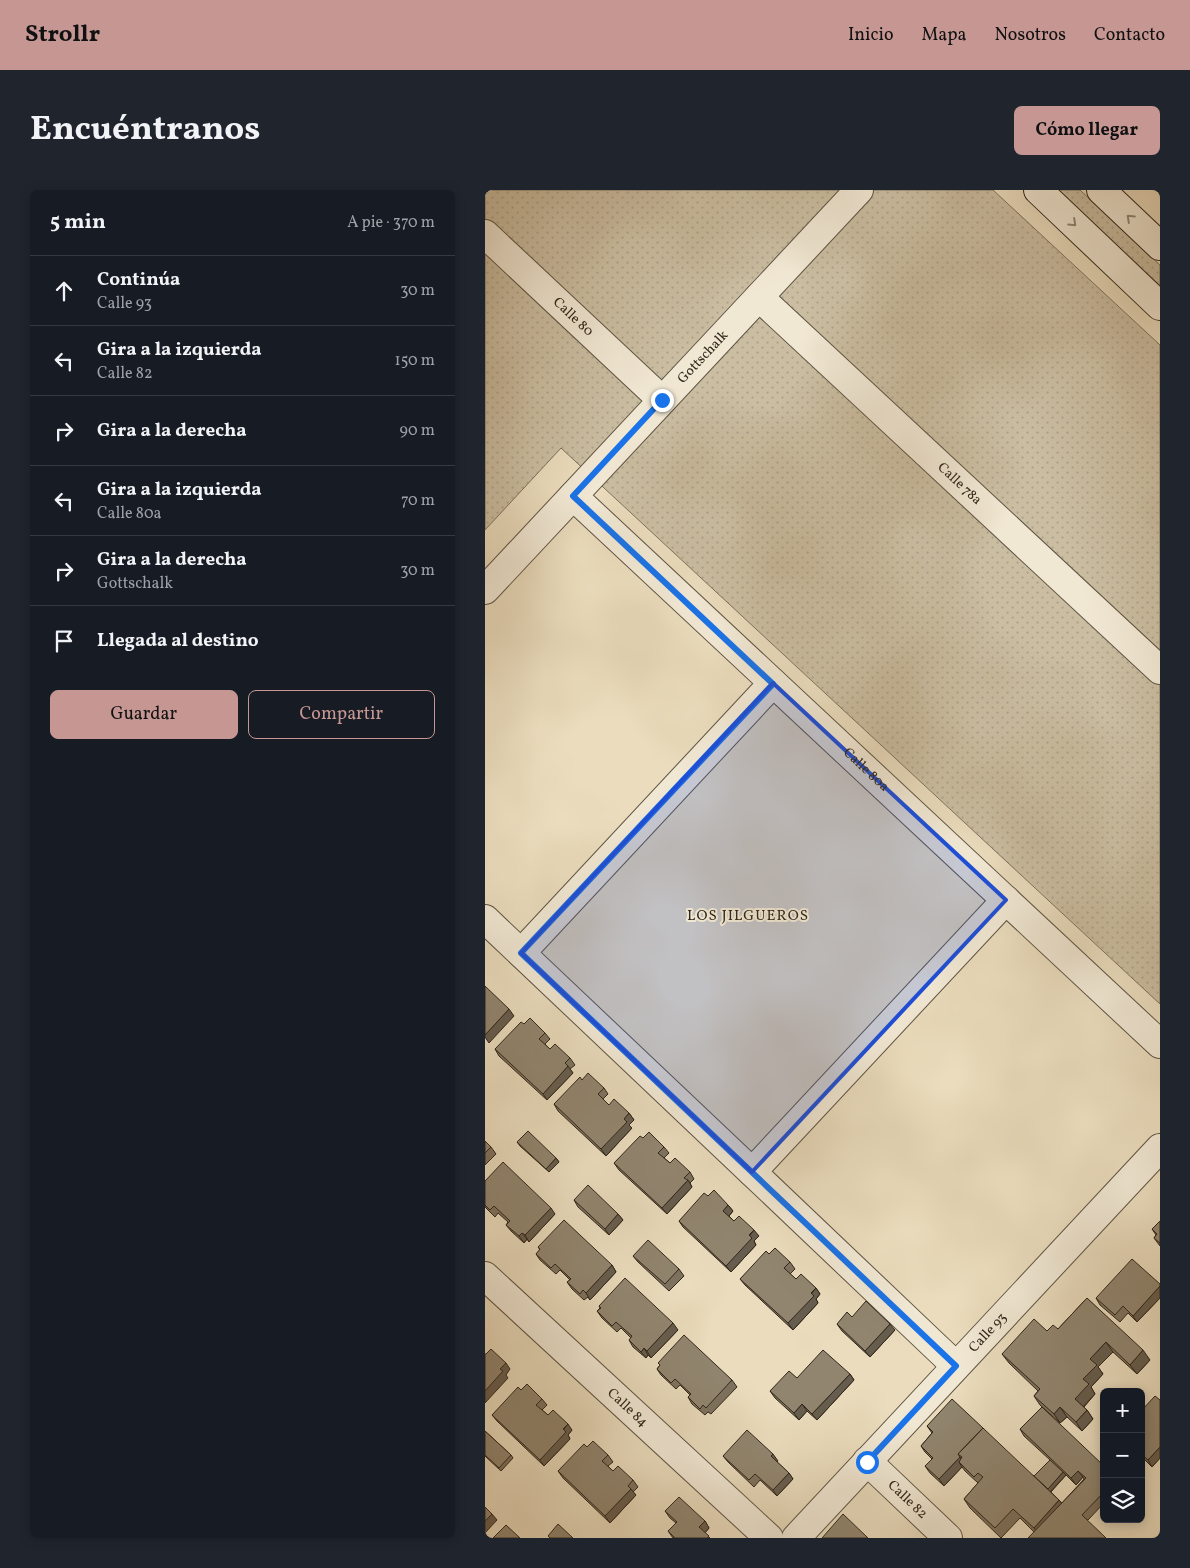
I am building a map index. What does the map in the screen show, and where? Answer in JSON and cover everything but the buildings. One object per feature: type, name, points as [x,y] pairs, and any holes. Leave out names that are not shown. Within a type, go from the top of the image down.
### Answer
[{"type":"street","name":"Gottschalk","points":[[485,590],[859,190]]},
{"type":"street","points":[[1037,190],[1160,306]]},
{"type":"street","points":[[1101,190],[1160,246]]},
{"type":"street","name":"Calle 80","points":[[485,234],[662,400]]},
{"type":"street","name":"Calle 78a","points":[[759,297],[1160,670]]},
{"type":"street","name":"Calle 80a","points":[[573,496],[1160,1044]]},
{"type":"street","points":[[521,953],[773,684]]},
{"type":"street","points":[[752,1172],[1006,900]]},
{"type":"street","points":[[485,920],[956,1366]]},
{"type":"street","name":"Calle 93","points":[[796,1538],[1160,1148]]},
{"type":"street","name":"Calle 84","points":[[485,1276],[769,1538]]},
{"type":"street","name":"Calle 82","points":[[867,1462],[949,1538]]},
{"type":"highlighted area","points":[[773,683],[1006,900],[752,1172],[521,953]]},
{"type":"shaded area","points":[[485,190],[993,190],[1160,345],[1160,1004],[561,448],[485,530]]},
{"type":"shaded area","points":[[1055,190],[1080,190],[1160,265],[1160,289]]},
{"type":"district","name":"LOS JILGUEROS","points":[[748,916]]},
{"type":"route","points":[[662,400],[573,496],[773,684],[521,953],[956,1366],[867,1462]]}]
